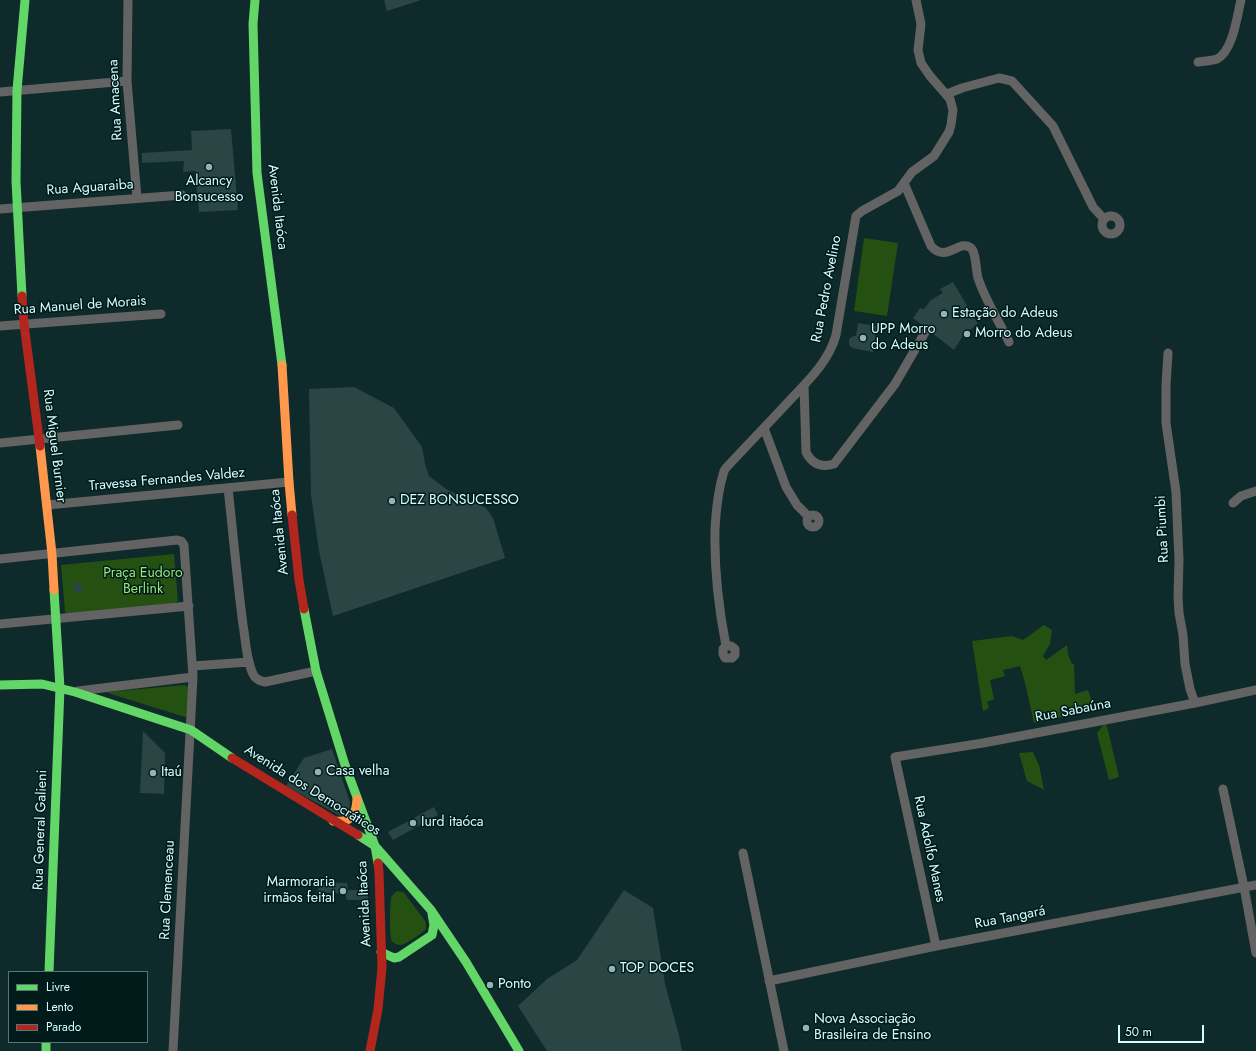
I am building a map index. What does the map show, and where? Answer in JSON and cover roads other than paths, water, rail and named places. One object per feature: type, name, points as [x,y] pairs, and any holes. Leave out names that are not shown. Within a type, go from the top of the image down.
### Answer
[{"type":"main road","name":"Rua Miguel Burnier","points":[[25,0],[17,90],[16,181],[24,324],[52,554],[60,688]]},
{"type":"main road","name":"Avenida Itaóca","points":[[255,0],[253,24],[257,173],[281,354],[289,482],[299,580],[316,671],[336,738],[375,846],[379,872],[381,983],[370,1051]]},
{"type":"main road","name":"Avenida dos Democráticos","points":[[0,685],[42,684],[60,688],[191,730],[252,771],[375,846],[431,910],[466,962],[519,1051]]},
{"type":"main road","name":"Rua General Galieni","points":[[49,971],[60,688]]},
{"type":"main road","points":[[334,821],[342,822],[350,819],[357,809],[357,797]]},
{"type":"main road","points":[[381,952],[394,958],[399,957],[432,935],[434,925],[431,910]]},
{"type":"street","name":"Rua Amacena","points":[[128,0],[127,81],[137,198]]},
{"type":"street","name":"Rua Pedro Avelino","points":[[726,646],[717,593],[715,553],[716,509],[721,482],[726,468],[804,385],[824,361],[834,343],[856,216],[862,211],[898,191],[912,172],[934,156],[949,132],[953,118],[953,110],[950,99],[921,63],[918,50],[921,24],[916,0]]},
{"type":"street","points":[[1198,62],[1216,59],[1223,54],[1232,39],[1241,0]]},
{"type":"street","points":[[947,94],[962,88],[999,78],[1012,82],[1053,126],[1093,207],[1104,219]]},
{"type":"street","points":[[0,92],[127,81]]},
{"type":"street","points":[[904,183],[932,246],[936,251],[947,253],[962,246],[972,248],[980,284],[1009,342]]},
{"type":"street","name":"Rua Aguaraiba","points":[[0,209],[182,195]]},
{"type":"street","name":"Rua Manuel de Morais","points":[[0,326],[161,314]]},
{"type":"street","points":[[804,385],[806,452],[812,462],[826,466],[834,464],[895,384],[927,329]]},
{"type":"street","name":"Rua Piumbi","points":[[1168,353],[1166,378],[1166,422],[1176,492],[1179,560],[1179,613],[1183,635],[1185,664],[1190,689],[1195,703]]},
{"type":"street","points":[[0,443],[178,425]]},
{"type":"street","points":[[764,428],[786,487],[797,505],[808,516]]},
{"type":"street","name":"Travessa Fernandes Valdez","points":[[47,505],[289,482]]},
{"type":"street","points":[[228,488],[235,567],[249,662],[255,677],[261,681],[316,671]]},
{"type":"street","points":[[1233,503],[1241,496],[1256,491]]},
{"type":"street","name":"Rua Clemenceau","points":[[52,554],[177,540],[181,541],[185,549],[193,677],[173,1051]]},
{"type":"street","points":[[0,559],[52,554]]},
{"type":"street","points":[[0,624],[189,606]]},
{"type":"street","points":[[193,666],[249,662]]},
{"type":"street","points":[[75,692],[193,677]]},
{"type":"street","name":"Rua Sabaúna","points":[[895,757],[983,743],[1256,690]]},
{"type":"street","name":"Rua Adolfo Manes","points":[[895,757],[936,946]]},
{"type":"street","points":[[1223,789],[1244,887],[1256,953]]},
{"type":"street","points":[[743,854],[784,1051]]},
{"type":"street","name":"Rua Tangará","points":[[769,981],[936,946],[1256,885]]},
{"type":"place","name":"Alcancy Bonsucesso","points":[[209,167]]},
{"type":"place","name":"Estação do Adeus","points":[[944,314]]},
{"type":"place","name":"Morro do Adeus","points":[[967,334]]},
{"type":"place","name":"UPP Morro do Adeus","points":[[863,338]]},
{"type":"place","name":"DEZ BONSUCESSO","points":[[392,501]]},
{"type":"place","name":"Casa velha","points":[[318,772]]},
{"type":"place","name":"Itaú","points":[[153,773]]},
{"type":"place","name":"Iurd itaóca","points":[[413,823]]},
{"type":"place","name":"Marmoraria irmãos feital","points":[[343,891]]},
{"type":"place","name":"TOP DOCES","points":[[612,969]]},
{"type":"place","name":"Ponto","points":[[490,985]]},
{"type":"place","name":"Nova Associação Brasileira de Ensino","points":[[806,1028]]},
{"type":"park label","name":"Praça Eudoro Berlink","points":[[143,582]]}]
